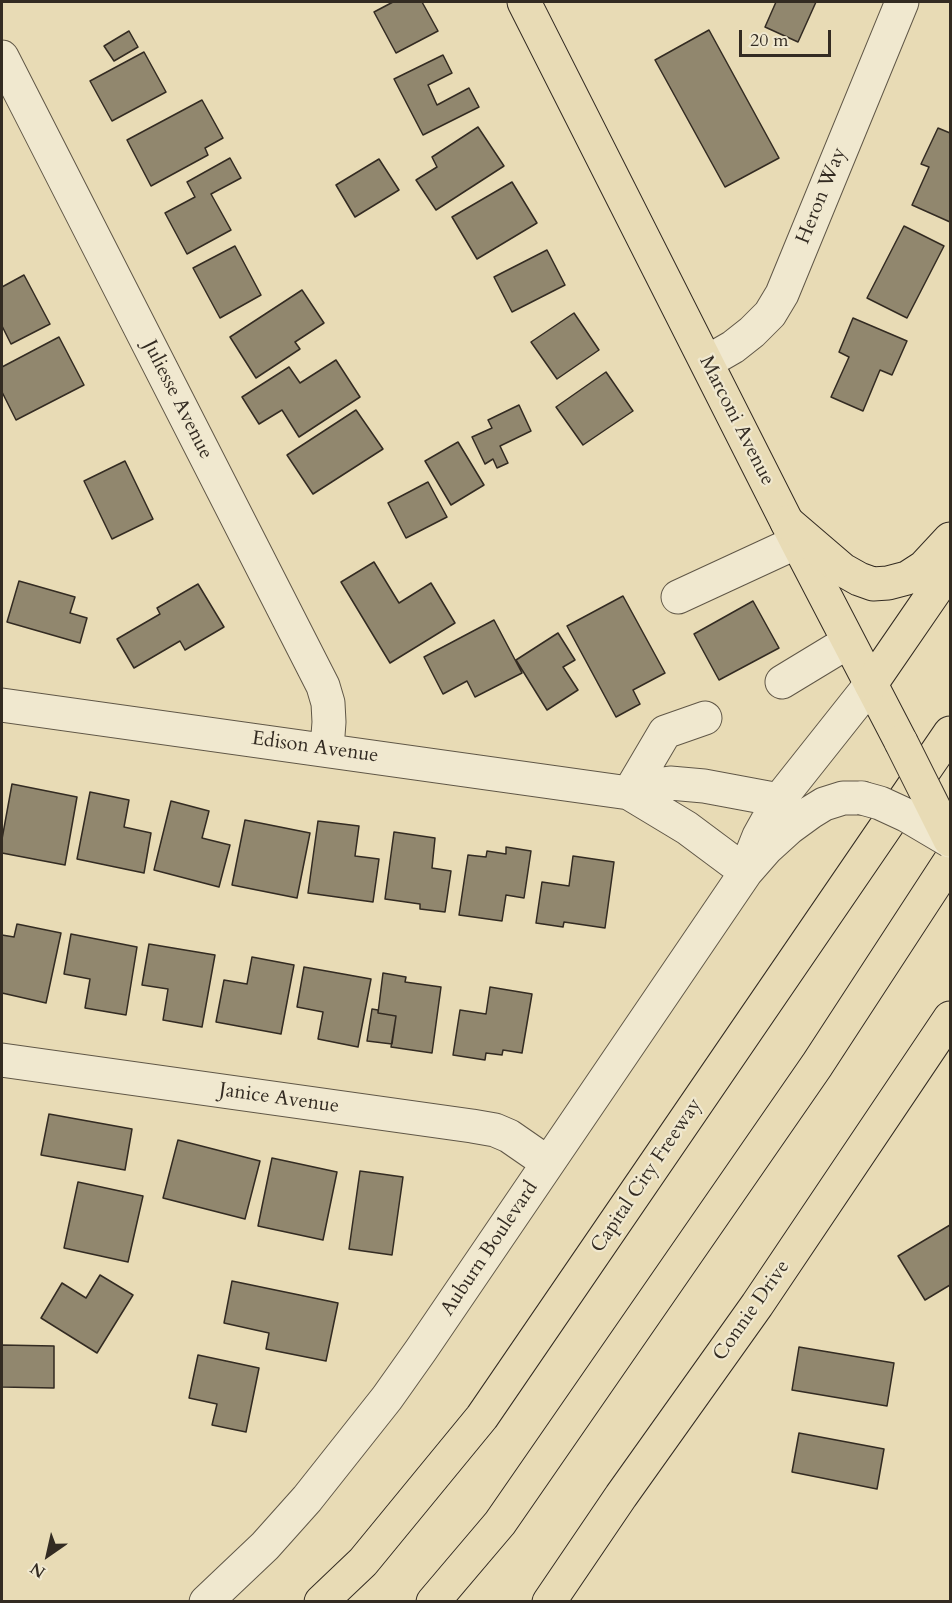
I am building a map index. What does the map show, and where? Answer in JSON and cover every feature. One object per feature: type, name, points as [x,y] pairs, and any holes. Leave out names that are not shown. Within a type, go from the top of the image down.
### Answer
[{"type":"main road","name":"Marconi Avenue","points":[[524,2],[848,642],[951,840]]},
{"type":"main road","points":[[792,532],[843,570],[873,584],[888,584],[907,578],[924,567],[951,539]]},
{"type":"main road","points":[[871,684],[951,569]]},
{"type":"main road","name":"Capital City Freeway","points":[[321,1602],[363,1562],[482,1417],[951,733]]},
{"type":"main road","points":[[433,1602],[500,1523],[817,1065],[951,861]]},
{"type":"main road","name":"Connie Drive","points":[[549,1602],[621,1496],[757,1305],[951,1018]]},
{"type":"main road","points":[[903,1088],[951,1053]]},
{"type":"street","name":"Heron Way","points":[[707,362],[733,347],[752,332],[770,314],[782,294],[902,2]]},
{"type":"street","name":"Juliesse Avenue","points":[[2,57],[323,686],[328,703],[327,749]]},
{"type":"street","points":[[678,597],[792,532]]},
{"type":"street","points":[[782,682],[848,642]]},
{"type":"street","name":"Auburn Boulevard","points":[[746,872],[759,836],[779,800],[871,684]]},
{"type":"street","name":"Edison Avenue","points":[[2,705],[629,792],[687,828],[746,872]]},
{"type":"street","points":[[629,792],[665,732],[705,718]]},
{"type":"street","name":"Edison Avenue","points":[[629,792],[670,783],[704,786],[779,800]]},
{"type":"street","name":"Auburn Boulevard","points":[[206,1602],[265,1545],[308,1499],[347,1450],[421,1350],[746,872],[767,848],[811,812],[824,804],[843,798],[861,798],[880,803],[906,814],[951,840]]},
{"type":"street","name":"Janice Avenue","points":[[2,1060],[495,1130],[509,1136],[549,1162]]},
{"type":"building","points":[[393,2],[422,2],[438,31],[396,53],[374,12]]},
{"type":"building","points":[[776,2],[816,2],[798,42],[765,27]]},
{"type":"building","points":[[709,30],[779,158],[725,187],[655,60]]},
{"type":"building","points":[[129,31],[138,47],[114,61],[104,46]]},
{"type":"building","points":[[144,52],[166,92],[112,121],[90,81]]},
{"type":"building","points":[[443,55],[452,73],[428,85],[437,105],[469,88],[479,107],[423,135],[394,79]]},
{"type":"building","points":[[202,100],[223,138],[205,148],[208,155],[151,186],[127,140]]},
{"type":"building","points":[[478,127],[504,166],[436,210],[416,180],[437,167],[432,157]]},
{"type":"building","points":[[938,128],[950,133],[950,222],[912,205],[929,167],[921,164]]},
{"type":"building","points":[[230,158],[241,178],[211,194],[231,230],[187,254],[165,213],[195,197],[187,182]]},
{"type":"building","points":[[379,159],[399,190],[355,217],[336,185]]},
{"type":"building","points":[[512,182],[537,223],[477,259],[452,217]]},
{"type":"building","points":[[904,226],[944,246],[907,318],[867,298]]},
{"type":"building","points":[[235,246],[261,295],[220,318],[193,268]]},
{"type":"building","points":[[547,250],[565,285],[512,312],[494,277]]},
{"type":"building","points":[[24,275],[50,324],[11,344],[2,326],[2,287]]},
{"type":"building","points":[[302,290],[324,323],[295,342],[300,349],[256,378],[230,337]]},
{"type":"building","points":[[574,313],[599,350],[557,379],[531,342]]},
{"type":"building","points":[[853,318],[907,341],[892,375],[880,370],[863,411],[831,397],[849,357],[839,352]]},
{"type":"building","points":[[59,337],[84,385],[16,420],[2,392],[2,367]]},
{"type":"building","points":[[336,360],[360,397],[299,437],[282,410],[259,424],[242,397],[289,367],[300,383]]},
{"type":"building","points":[[606,372],[633,411],[583,445],[556,407]]},
{"type":"building","points":[[519,405],[531,431],[500,446],[508,463],[497,468],[493,459],[485,464],[472,437],[492,428],[488,420]]},
{"type":"building","points":[[356,410],[383,449],[313,494],[287,455]]},
{"type":"building","points":[[458,442],[484,485],[451,505],[425,461]]},
{"type":"building","points":[[125,461],[153,519],[112,539],[84,481]]},
{"type":"building","points":[[428,482],[447,517],[406,538],[388,503]]},
{"type":"building","points":[[374,562],[399,603],[431,583],[455,623],[390,663],[341,582]]},
{"type":"building","points":[[19,581],[75,597],[70,613],[87,618],[80,643],[7,622]]},
{"type":"building","points":[[198,584],[224,627],[185,650],[180,641],[134,668],[117,639],[160,614],[157,608]]},
{"type":"building","points":[[623,596],[665,673],[633,690],[640,704],[616,717],[567,626]]},
{"type":"building","points":[[753,601],[779,648],[719,680],[694,634]]},
{"type":"building","points":[[494,620],[522,673],[475,697],[467,681],[443,694],[424,657]]},
{"type":"building","points":[[558,633],[575,660],[563,667],[578,690],[547,710],[516,660]]},
{"type":"building","points":[[12,784],[77,797],[65,865],[2,853],[2,839]]},
{"type":"building","points":[[90,792],[129,800],[124,827],[151,833],[144,873],[77,859]]},
{"type":"building","points":[[171,801],[209,811],[202,838],[230,845],[219,887],[154,870]]},
{"type":"building","points":[[245,820],[310,833],[297,898],[232,885]]},
{"type":"building","points":[[318,821],[359,826],[355,856],[379,859],[373,902],[308,893]]},
{"type":"building","points":[[394,832],[435,838],[432,868],[451,871],[445,912],[420,909],[420,904],[385,899]]},
{"type":"building","points":[[506,847],[531,851],[524,898],[506,895],[502,921],[459,915],[468,855],[486,857],[487,851],[506,854]]},
{"type":"building","points":[[573,856],[614,862],[605,928],[564,922],[563,927],[536,923],[542,882],[569,886]]},
{"type":"building","points":[[17,924],[61,933],[46,1003],[2,993],[2,935],[14,937]]},
{"type":"building","points":[[71,934],[137,947],[126,1015],[85,1008],[90,979],[64,974]]},
{"type":"building","points":[[149,944],[215,955],[202,1027],[163,1020],[168,989],[142,985]]},
{"type":"building","points":[[252,957],[294,965],[281,1034],[216,1022],[224,980],[247,984]]},
{"type":"building","points":[[304,967],[371,979],[358,1047],[318,1039],[323,1012],[297,1007]]},
{"type":"building","points":[[383,973],[406,977],[405,982],[441,987],[432,1053],[391,1047],[396,1016],[378,1013]]},
{"type":"building","points":[[490,987],[532,994],[522,1053],[503,1050],[502,1055],[486,1053],[485,1060],[453,1055],[460,1010],[486,1014]]},
{"type":"building","points":[[372,1009],[378,1010],[378,1013],[396,1016],[392,1044],[367,1041]]},
{"type":"building","points":[[49,1114],[132,1129],[125,1170],[41,1155]]},
{"type":"building","points":[[178,1140],[260,1161],[245,1219],[163,1198]]},
{"type":"building","points":[[272,1158],[337,1172],[323,1240],[258,1226]]},
{"type":"building","points":[[360,1171],[403,1177],[392,1255],[349,1249]]},
{"type":"building","points":[[78,1182],[143,1196],[128,1262],[64,1248]]},
{"type":"building","points":[[950,1225],[950,1285],[925,1300],[898,1256]]},
{"type":"building","points":[[100,1275],[133,1295],[97,1353],[41,1318],[62,1283],[86,1298]]},
{"type":"building","points":[[232,1281],[338,1303],[326,1361],[266,1349],[269,1333],[224,1323]]},
{"type":"building","points":[[2,1345],[54,1346],[54,1388],[2,1387]]},
{"type":"building","points":[[799,1347],[894,1363],[887,1406],[792,1390]]},
{"type":"building","points":[[198,1355],[259,1368],[246,1432],[212,1425],[217,1404],[189,1398]]},
{"type":"building","points":[[799,1433],[884,1449],[877,1489],[792,1472]]}]
